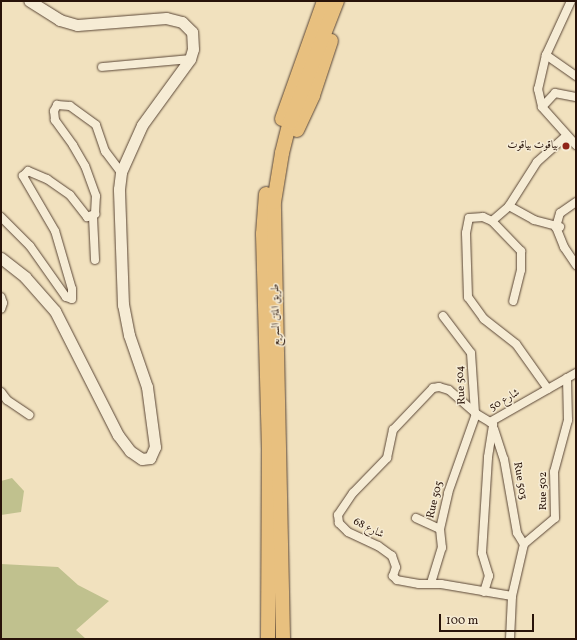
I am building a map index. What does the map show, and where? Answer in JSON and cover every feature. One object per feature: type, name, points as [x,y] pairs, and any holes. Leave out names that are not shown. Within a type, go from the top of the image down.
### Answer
[{"type":"highway","name":"طريق المتن السريع","points":[[268,639],[269,448],[263,234],[266,196],[284,113],[324,1]]},
{"type":"highway","name":"طريق المتن السريع","points":[[283,639],[275,217],[277,181],[290,122],[336,1]]},
{"type":"highway","points":[[275,217],[296,132],[313,95],[344,1]]},
{"type":"street","points":[[1,258],[25,277],[55,311],[118,434],[130,451],[142,460],[150,458],[155,447],[147,387],[129,336],[123,305],[119,215],[121,172],[142,125],[190,59],[193,49],[192,32],[188,25],[174,19],[155,18],[77,25],[60,20],[30,1]]},
{"type":"street","points":[[571,1],[546,55],[538,80],[538,89],[542,107],[566,136],[576,145]]},
{"type":"street","points":[[546,55],[576,76]]},
{"type":"street","points":[[102,67],[190,59]]},
{"type":"street","points":[[542,107],[555,93],[576,97]]},
{"type":"street","points":[[95,260],[93,217],[96,205],[92,186],[79,155],[55,120],[54,111],[57,105],[70,106],[96,125],[105,151],[121,172]]},
{"type":"street","points":[[492,221],[509,206],[537,162],[566,136]]},
{"type":"street","points":[[1,217],[30,246],[70,300],[73,297],[72,289],[55,231],[24,179],[24,173],[32,172],[56,184],[70,195],[86,217],[93,217]]},
{"type":"street","points":[[558,227],[563,216],[575,203]]},
{"type":"street","points":[[509,206],[534,220],[558,227],[576,265]]},
{"type":"street","points":[[513,301],[521,270],[521,251],[492,221],[476,216],[469,218],[465,245],[468,297],[484,319],[516,344],[548,389]]},
{"type":"street","points":[[1,298],[3,303],[1,309]]},
{"type":"street","name":"Rue 504","points":[[443,316],[471,353],[476,414]]},
{"type":"street","name":"شارع 50","points":[[344,506],[387,458],[390,439],[400,422],[428,392],[439,387],[449,390],[476,414],[492,423],[576,374]]},
{"type":"street","name":"Rue 502","points":[[524,544],[555,518],[556,460],[568,420],[567,378]]},
{"type":"street","points":[[1,392],[7,400],[29,415]]},
{"type":"street","name":"Rue 505","points":[[432,583],[442,548],[440,529],[448,493],[476,414]]},
{"type":"street","points":[[484,592],[489,576],[482,553],[488,457],[492,423]]},
{"type":"street","name":"Rue 503","points":[[492,423],[504,459],[517,533],[524,544]]},
{"type":"street","name":"شارع 68","points":[[344,506],[338,515],[339,523],[360,540],[378,546],[392,556],[395,563],[394,579],[420,584],[432,583]]},
{"type":"street","points":[[416,518],[440,529]]},
{"type":"street","points":[[510,639],[512,596],[524,544]]},
{"type":"street","points":[[432,583],[512,596]]},
{"type":"green space","points":[[12,478],[24,491],[21,512],[1,515],[1,481]]},
{"type":"green space","points":[[1,564],[58,567],[78,585],[109,601],[76,630],[86,639],[1,639]]},
{"type":"place","name":"بياقوت بياقوت","points":[[566,146]]}]
